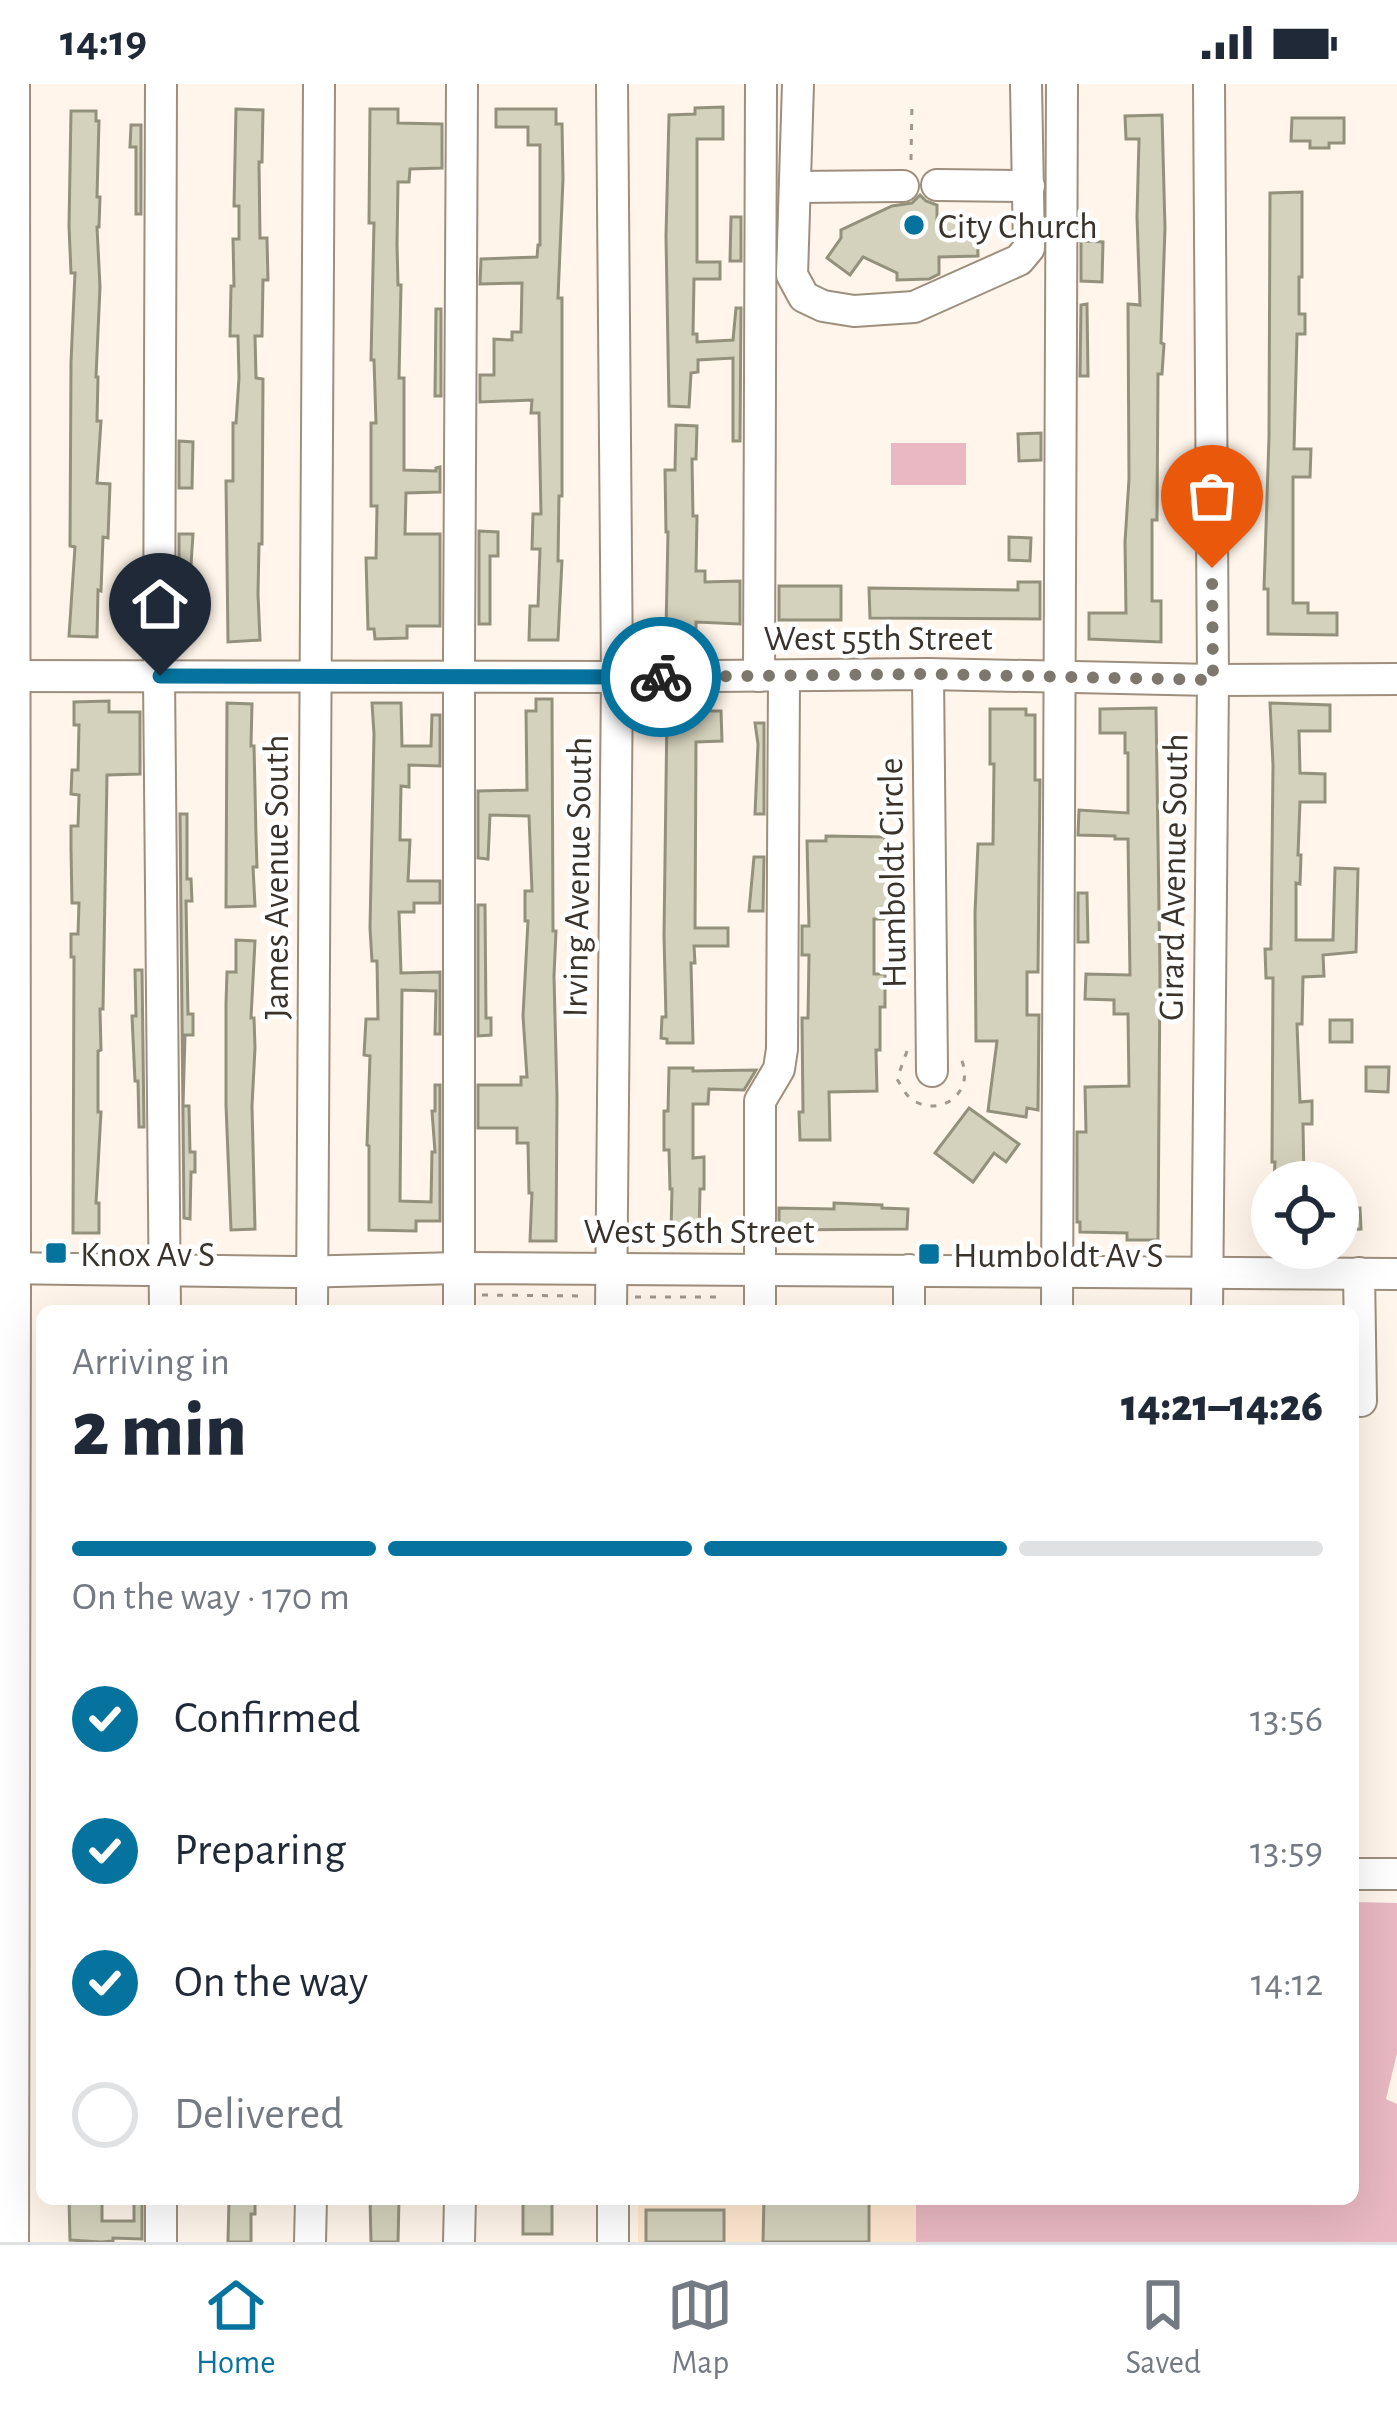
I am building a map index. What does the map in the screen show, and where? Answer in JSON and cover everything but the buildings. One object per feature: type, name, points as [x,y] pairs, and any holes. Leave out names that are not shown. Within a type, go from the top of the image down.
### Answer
[{"type":"street","points":[[13,2242],[19,1868],[8,1268],[14,84]]},
{"type":"street","points":[[161,84],[165,1305]]},
{"type":"street","name":"James Avenue South","points":[[312,1305],[319,84]]},
{"type":"street","points":[[459,1305],[462,84]]},
{"type":"street","name":"Irving Avenue South","points":[[611,1305],[617,677],[612,84]]},
{"type":"street","points":[[760,1305],[760,1101],[779,1069],[782,1049],[761,84]]},
{"type":"street","points":[[798,84],[792,275],[805,297],[823,306],[854,311],[914,307],[1018,260],[1029,248],[1026,84]]},
{"type":"street","points":[[1057,1305],[1062,84]]},
{"type":"street","name":"Girard Avenue South","points":[[1207,1305],[1213,680],[1209,84]]},
{"type":"street","points":[[795,187],[917,181],[1029,186]]},
{"type":"street","name":"West 55th Street","points":[[8,676],[928,674],[1397,679]]},
{"type":"street","name":"Humboldt Circle","points":[[928,674],[932,1071]]},
{"type":"street","name":"West 56th Street","points":[[8,1268],[1397,1274]]},
{"type":"street","points":[[908,1270],[909,1305]]},
{"type":"street","points":[[1359,1273],[1360,1401]]},
{"type":"street","points":[[1359,1874],[1397,1874]]},
{"type":"street","points":[[161,2205],[161,2242]]},
{"type":"street","points":[[310,2242],[311,2205]]},
{"type":"street","points":[[459,2242],[460,2205]]},
{"type":"street","points":[[613,2205],[613,2242]]},
{"type":"path","points":[[912,102],[917,181]]},
{"type":"shaded area","points":[[891,443],[966,443],[966,485],[891,485]]},
{"type":"shaded area","points":[[1359,1902],[1397,1903],[1397,2053],[1386,2099],[1397,2104],[1397,2242],[916,2242],[916,2205],[1359,2205]]},
{"type":"shaded area","points":[[638,2205],[916,2205],[916,2242],[638,2242]]},
{"type":"way so far","points":[[661,677],[928,674],[1213,680],[1212,568]]},
{"type":"place","name":"City Church","points":[[914,225]]},
{"type":"place","name":"Knox Av S","points":[[56,1253]]},
{"type":"place","name":"Humboldt Av S","points":[[929,1254]]},
{"type":"route","points":[[160,676],[661,677]]}]
